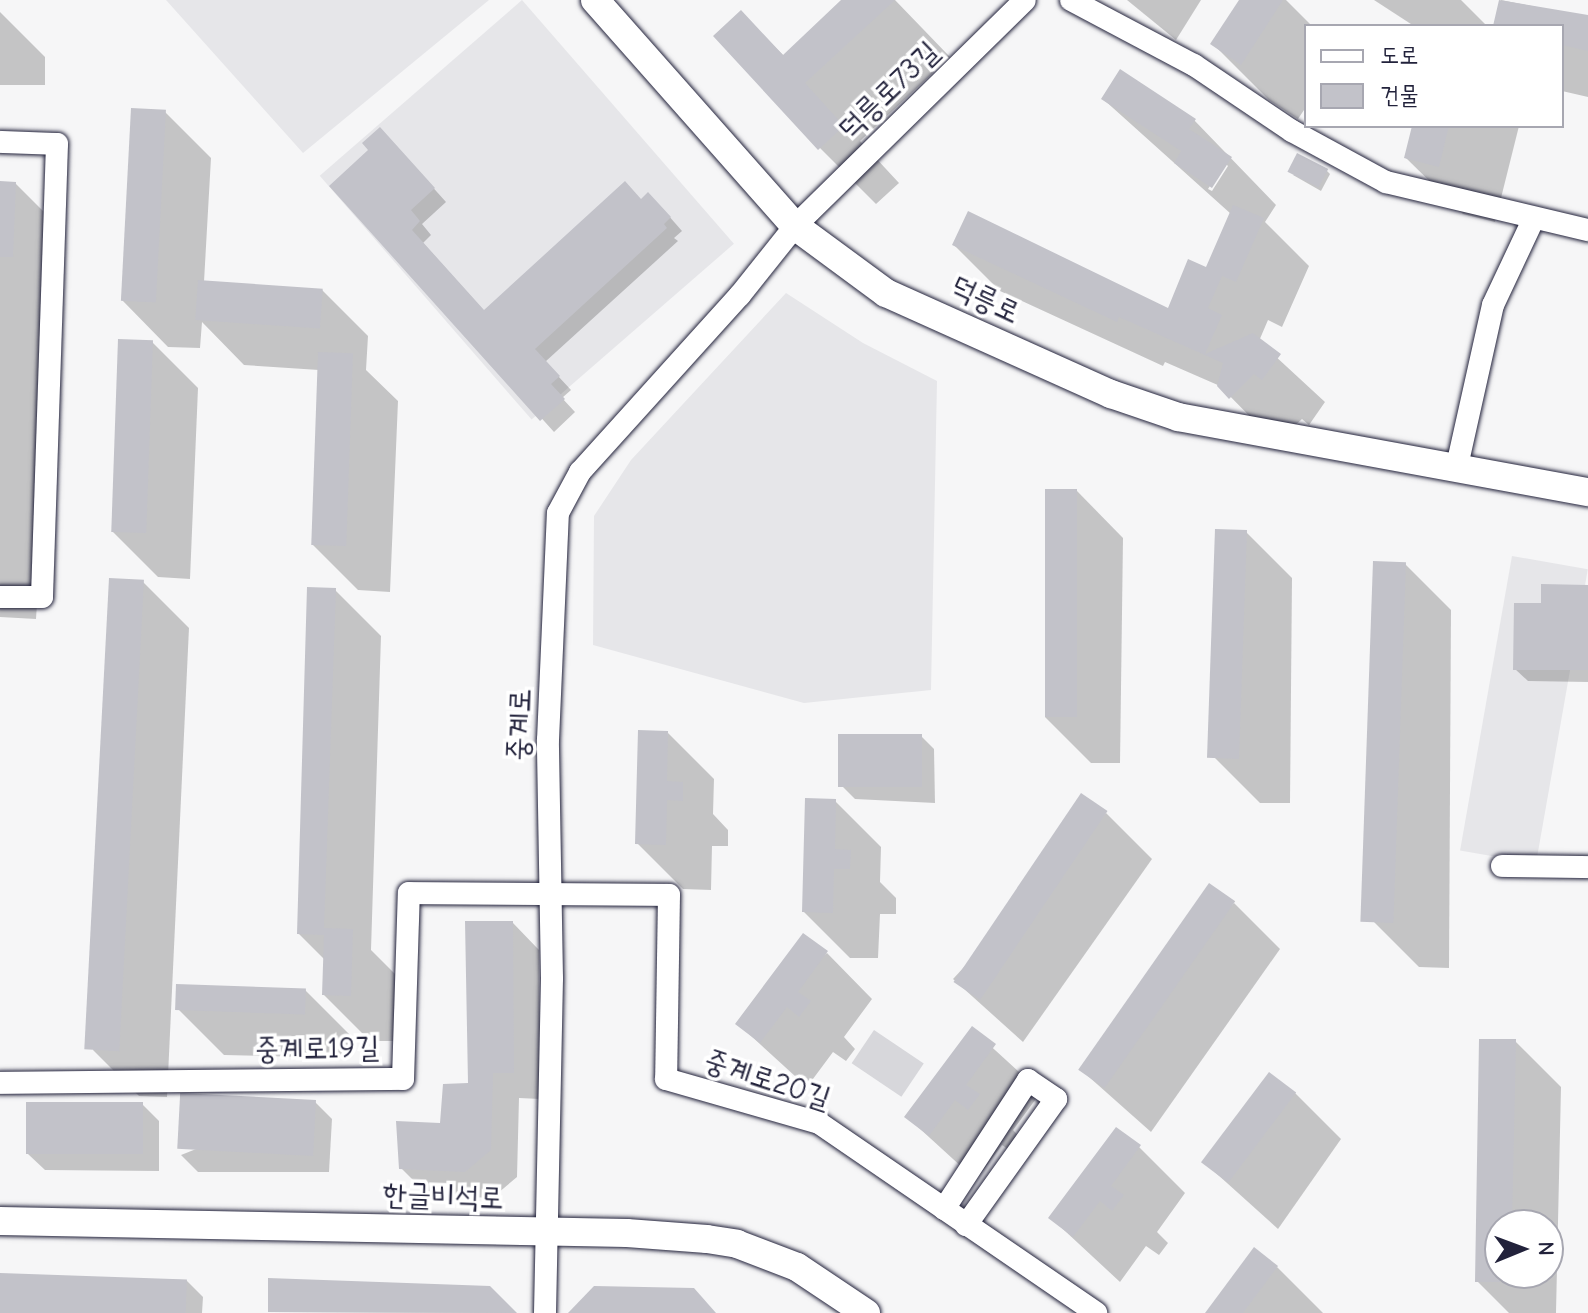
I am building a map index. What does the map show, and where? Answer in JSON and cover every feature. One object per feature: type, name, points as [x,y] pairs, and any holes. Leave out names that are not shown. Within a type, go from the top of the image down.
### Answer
[{"type":"main road","name":"덕릉로","points":[[595,0],[795,226],[886,293],[1111,394],[1178,417],[1588,492]]},
{"type":"main road","name":"한글비석로","points":[[0,1221],[545,1234],[627,1233],[737,1244],[797,1267],[866,1313]]},
{"type":"street","name":"덕릉로73길","points":[[795,226],[1025,0]]},
{"type":"street","points":[[1071,0],[1194,65],[1292,131],[1386,182],[1588,230]]},
{"type":"street","points":[[0,142],[57,144],[42,597],[0,597]]},
{"type":"street","points":[[1457,466],[1493,305],[1534,218]]},
{"type":"street","name":"중계로","points":[[545,1313],[551,893],[548,740],[558,513],[580,472],[740,295],[795,226]]},
{"type":"street","points":[[1502,866],[1588,867]]},
{"type":"street","name":"중계로19길","points":[[0,1083],[403,1079],[409,893],[551,893]]},
{"type":"street","name":"중계로20길","points":[[551,893],[669,895],[666,1079],[819,1123],[1096,1313]]},
{"type":"street","points":[[944,1209],[1028,1080],[1056,1099],[966,1225]]},
{"type":"shaded area","points":[[166,0],[489,0],[303,153]]},
{"type":"shaded area","points":[[522,0],[734,244],[532,420],[320,176]]},
{"type":"shaded area","points":[[786,293],[863,343],[937,381],[931,690],[804,703],[593,645],[594,516],[631,460]]},
{"type":"shaded area","points":[[1512,556],[1588,569],[1536,864],[1460,850]]},
{"type":"shaded area","points":[[874,1030],[924,1064],[901,1097],[852,1063]]},
{"type":"building","points":[[841,0],[895,0],[805,83],[844,126],[818,150],[713,36],[741,10],[783,55]]},
{"type":"building","points":[[1239,0],[1283,0],[1241,65],[1210,44]]},
{"type":"building","points":[[1499,0],[1588,15],[1588,51],[1564,45],[1564,24],[1493,24]]},
{"type":"building","points":[[1120,69],[1196,119],[1189,129],[1232,157],[1212,188],[1174,163],[1181,151],[1101,99]]},
{"type":"building","points":[[131,108],[166,110],[156,303],[121,301]]},
{"type":"building","points":[[380,127],[435,188],[411,210],[420,221],[412,230],[484,310],[625,181],[641,199],[648,192],[671,217],[664,224],[667,228],[535,349],[560,376],[551,384],[565,399],[540,421],[329,186],[368,150],[362,143]]},
{"type":"building","points":[[1412,128],[1449,128],[1439,167],[1404,158]]},
{"type":"building","points":[[1297,153],[1328,169],[1319,188],[1287,172]]},
{"type":"building","points":[[0,181],[16,182],[13,257],[0,257]]},
{"type":"building","points":[[1233,205],[1264,218],[1236,282],[1222,276],[1208,308],[1222,315],[1205,354],[1253,333],[1281,354],[1262,380],[1254,374],[1229,399],[1217,386],[1223,363],[1119,317],[1117,322],[952,245],[968,211],[1168,308],[1188,259],[1206,267]]},
{"type":"building","points":[[198,280],[323,289],[320,329],[195,320]]},
{"type":"building","points":[[118,339],[153,340],[146,533],[111,532]]},
{"type":"building","points":[[318,352],[353,353],[346,546],[311,545]]},
{"type":"building","points":[[1045,489],[1077,489],[1077,717],[1045,717]]},
{"type":"building","points":[[1215,529],[1247,530],[1239,759],[1207,758]]},
{"type":"building","points":[[1373,561],[1406,562],[1393,923],[1360,922]]},
{"type":"building","points":[[109,578],[144,580],[119,1051],[84,1049]]},
{"type":"building","points":[[1541,584],[1588,585],[1588,670],[1513,670],[1514,603],[1541,603]]},
{"type":"building","points":[[307,587],[336,588],[324,928],[353,929],[351,996],[322,995],[324,935],[297,934]]},
{"type":"building","points":[[638,730],[668,731],[667,781],[683,782],[683,801],[667,800],[666,845],[635,844]]},
{"type":"building","points":[[838,734],[922,734],[922,787],[838,787]]},
{"type":"building","points":[[1081,793],[1108,811],[980,1000],[954,982]]},
{"type":"building","points":[[805,798],[836,799],[835,849],[851,850],[850,869],[834,869],[833,913],[802,912]]},
{"type":"building","points":[[1209,883],[1235,901],[1104,1088],[1078,1070]]},
{"type":"building","points":[[465,921],[513,921],[514,1073],[493,1073],[491,1150],[465,1172],[399,1169],[396,1121],[440,1123],[443,1084],[468,1083]]},
{"type":"building","points":[[803,933],[828,951],[798,992],[811,1001],[799,1017],[787,1007],[760,1043],[735,1024]]},
{"type":"building","points":[[176,984],[306,989],[305,1015],[175,1010]]},
{"type":"building","points":[[972,1026],[996,1044],[966,1085],[980,1094],[968,1110],[955,1100],[929,1136],[904,1117]]},
{"type":"building","points":[[1479,1039],[1516,1039],[1512,1209],[1484,1209],[1484,1282],[1475,1282]]},
{"type":"building","points":[[1269,1072],[1296,1092],[1228,1183],[1201,1162]]},
{"type":"building","points":[[180,1093],[316,1100],[313,1156],[177,1149]]},
{"type":"building","points":[[26,1102],[143,1102],[143,1154],[26,1154]]},
{"type":"building","points":[[1116,1127],[1141,1145],[1111,1186],[1124,1195],[1112,1211],[1100,1201],[1073,1237],[1048,1218]]},
{"type":"building","points":[[1254,1247],[1278,1266],[1243,1313],[1205,1313]]},
{"type":"building","points":[[0,1273],[187,1280],[186,1313],[0,1313]]},
{"type":"building","points":[[268,1278],[490,1286],[517,1313],[268,1312]]},
{"type":"building","points":[[594,1286],[694,1288],[716,1313],[568,1313]]}]
